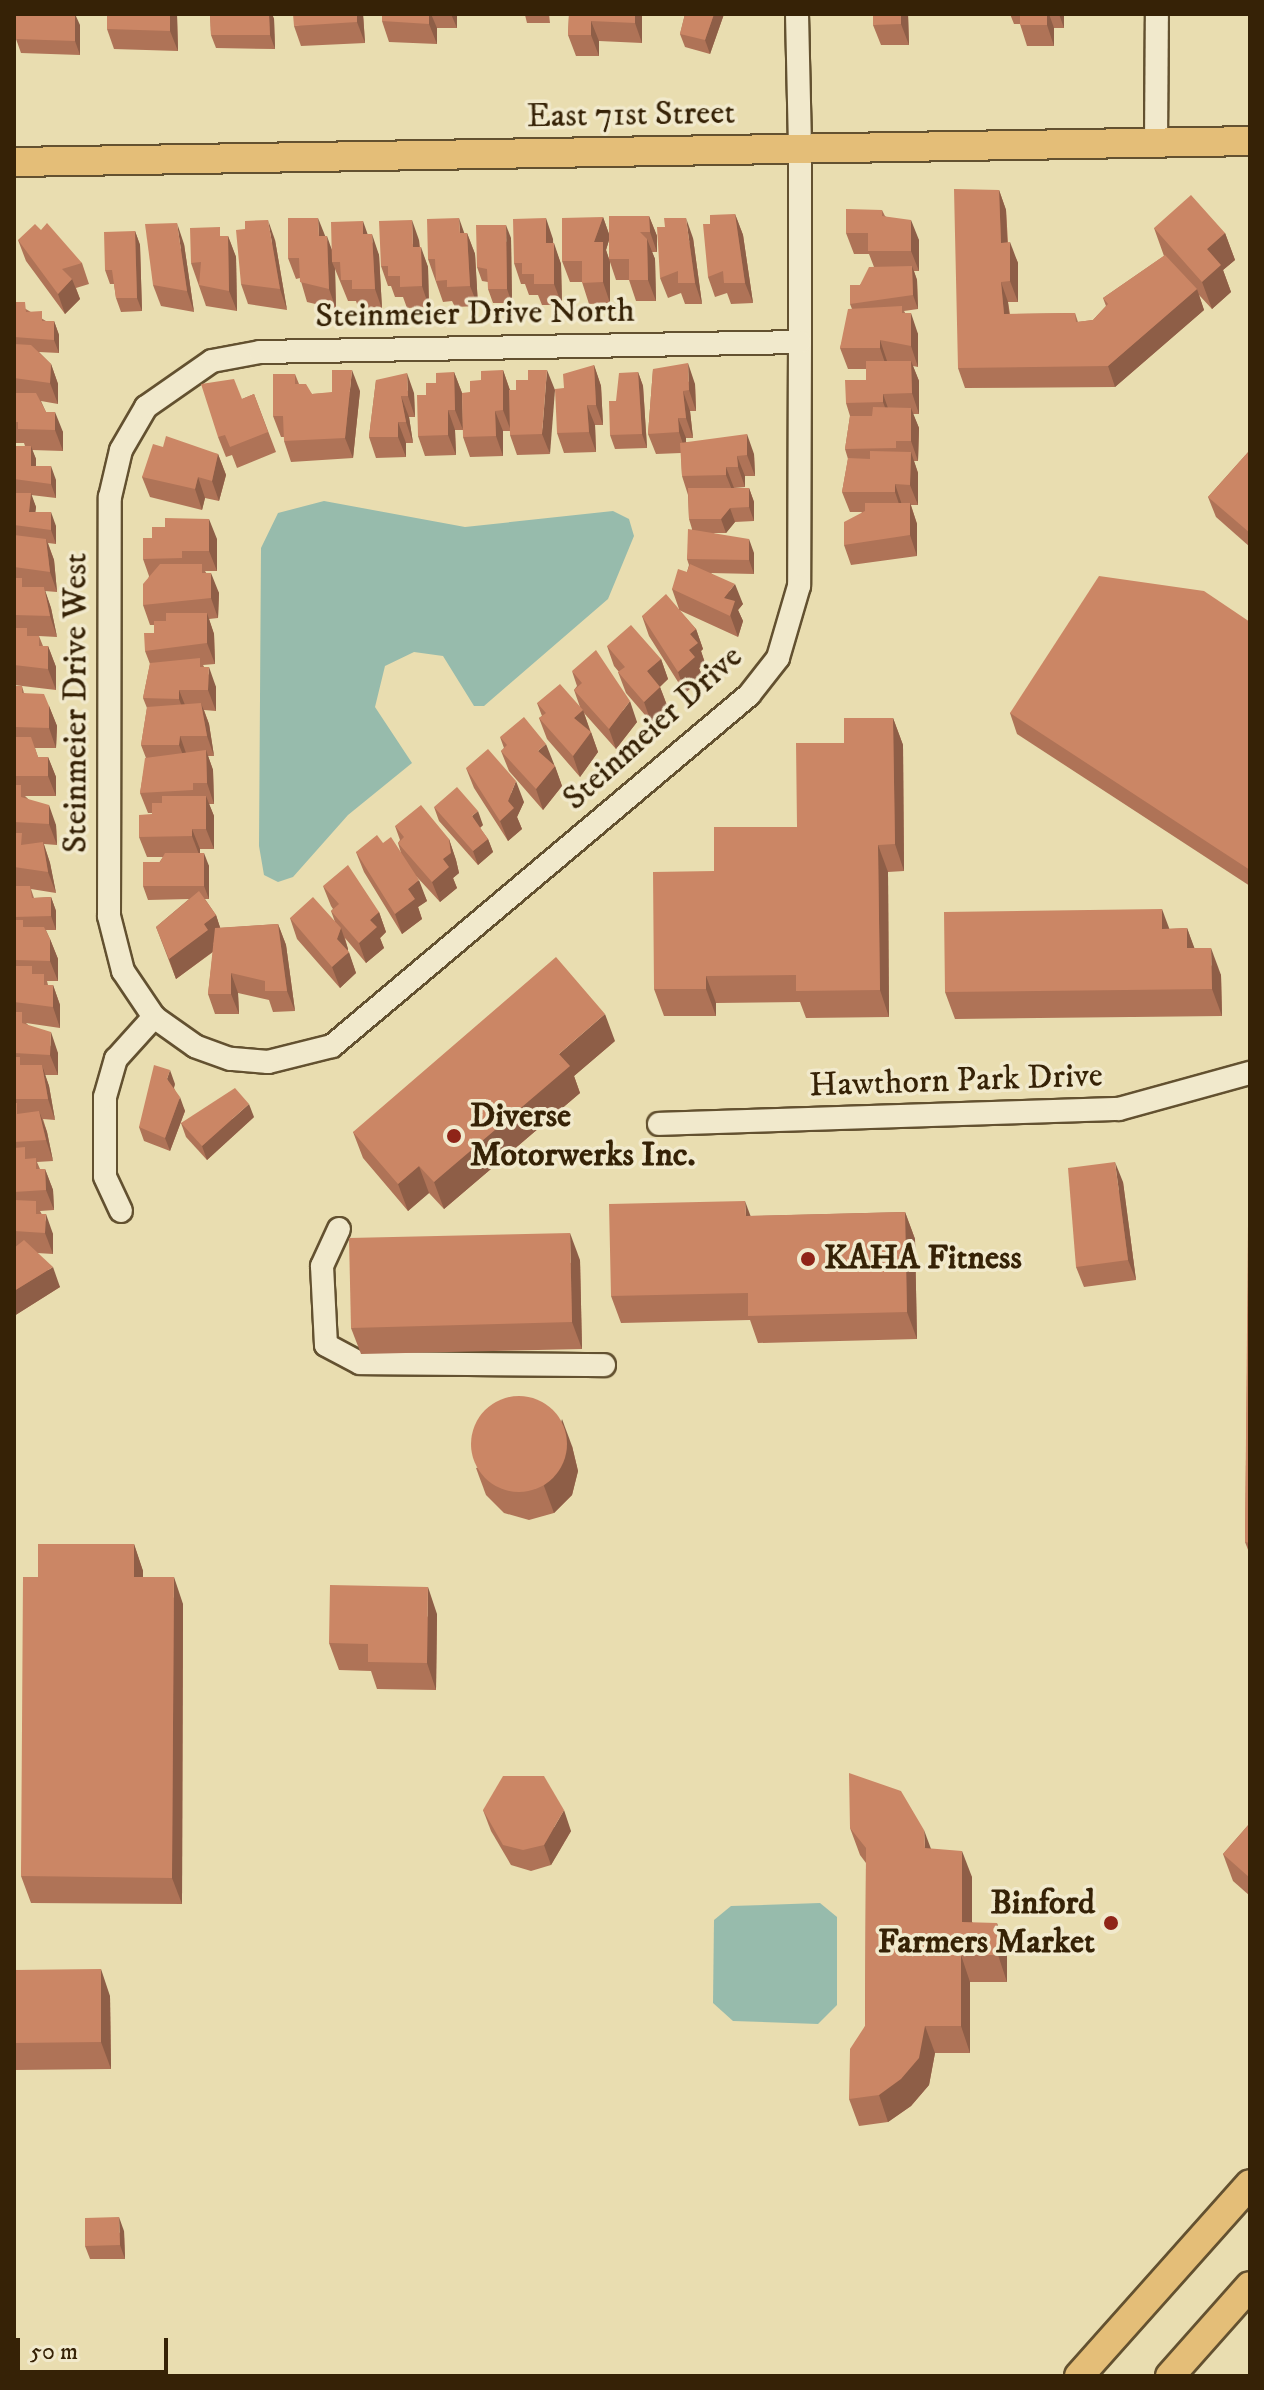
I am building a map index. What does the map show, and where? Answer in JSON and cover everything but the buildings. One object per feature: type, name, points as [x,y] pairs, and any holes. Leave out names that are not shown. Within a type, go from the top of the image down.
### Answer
[{"type":"main road","name":"East 71st Street","points":[[14,162],[1250,141]]},
{"type":"main road","points":[[1079,2376],[1250,2184]]},
{"type":"main road","points":[[1170,2376],[1250,2286]]},
{"type":"street","name":"Steinmeier Drive","points":[[154,1017],[195,1046],[230,1059],[268,1062],[332,1046],[756,688],[782,649],[798,595],[800,148],[797,14]]},
{"type":"street","points":[[1156,143],[1157,14]]},
{"type":"street","name":"Steinmeier Drive North","points":[[161,392],[212,361],[260,352],[800,342]]},
{"type":"street","name":"Steinmeier Drive West","points":[[154,1017],[123,971],[109,916],[110,521],[121,450],[161,392]]},
{"type":"street","points":[[121,1211],[105,1176],[105,1097],[116,1059],[154,1017]]},
{"type":"street","name":"Hawthorn Park Drive","points":[[659,1124],[1111,1110],[1250,1073]]},
{"type":"street","points":[[339,1229],[322,1266],[326,1345],[360,1363],[604,1365]]},
{"type":"shaded area","points":[[324,501],[465,527],[613,511],[629,519],[634,536],[608,599],[484,706],[474,706],[443,656],[414,652],[385,666],[375,707],[412,763],[348,815],[293,877],[278,882],[264,875],[259,846],[261,548],[278,513]]},
{"type":"shaded area","points":[[820,1903],[837,1917],[837,2005],[818,2024],[733,2021],[713,2003],[714,1920],[731,1906]]},
{"type":"place","name":"Diverse Motorwerks Inc.","points":[[454,1136]]},
{"type":"place","name":"KAHA Fitness","points":[[808,1259]]},
{"type":"place","name":"Binford Farmers Market","points":[[1111,1923]]}]
